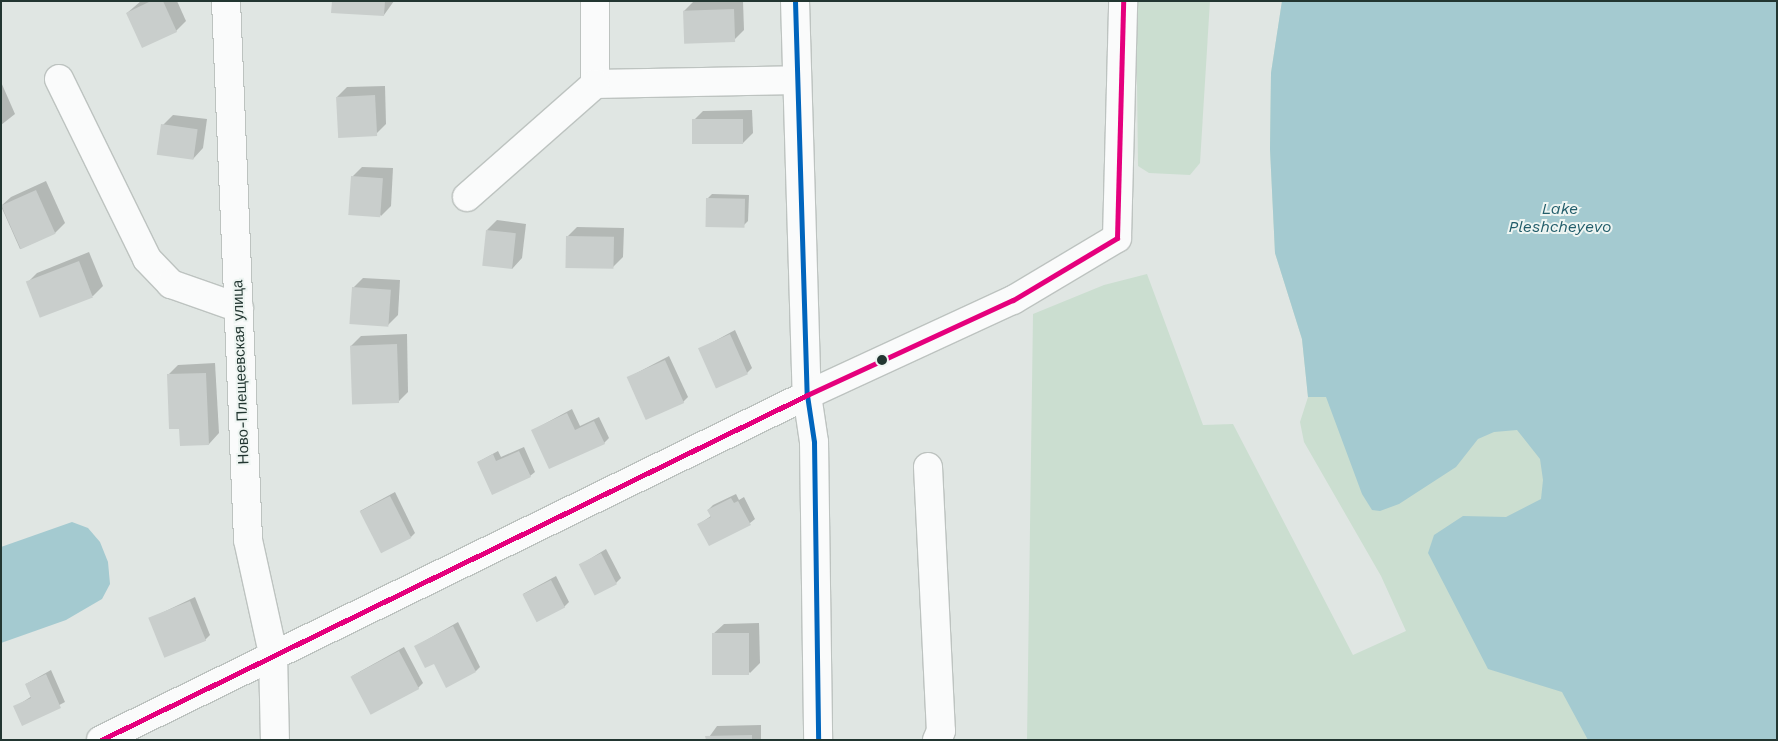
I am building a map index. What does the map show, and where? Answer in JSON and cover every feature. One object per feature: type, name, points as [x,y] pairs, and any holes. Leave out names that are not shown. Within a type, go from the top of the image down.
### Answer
[{"type":"street","name":"Ново-Плещеевская улица","points":[[226,1],[248,540],[273,654],[275,740]]},
{"type":"street","points":[[595,1],[595,84]]},
{"type":"street","points":[[795,1],[796,80],[808,394],[814,442],[818,740]]},
{"type":"street","points":[[102,740],[273,654],[808,394],[1013,300],[1117,238],[1124,1]]},
{"type":"street","points":[[59,79],[147,259],[171,284],[238,308]]},
{"type":"street","points":[[467,197],[595,84],[796,80]]},
{"type":"street","points":[[928,466],[941,731],[938,740]]},
{"type":"green space","points":[[1136,1],[1210,1],[1200,163],[1190,175],[1149,173],[1138,166]]},
{"type":"green space","name":"Lake Pleshcheyevo","points":[[1282,1],[1777,1],[1777,740],[1027,740],[1033,314],[1104,285],[1147,274],[1203,425],[1233,424],[1353,655],[1406,631],[1381,576],[1304,442],[1300,422],[1308,397],[1302,339],[1275,253],[1270,149],[1271,73]]},
{"type":"water","name":"Lake Pleshcheyevo","points":[[1282,1],[1777,1],[1777,740],[1588,740],[1562,692],[1488,669],[1428,553],[1434,535],[1463,516],[1506,517],[1541,499],[1543,480],[1540,459],[1517,430],[1494,432],[1478,439],[1456,467],[1399,504],[1380,511],[1372,510],[1362,494],[1326,397],[1308,397],[1302,339],[1275,253],[1270,149],[1271,73]]},
{"type":"water","points":[[72,522],[88,528],[100,542],[108,562],[110,584],[102,599],[66,620],[1,643],[1,547]]},
{"type":"building","points":[[151,1],[163,1],[177,32],[142,48],[126,13]]},
{"type":"building","points":[[332,1],[385,1],[384,16],[331,13]]},
{"type":"building","points":[[734,9],[735,42],[684,44],[683,11]]},
{"type":"building","points":[[375,95],[377,136],[338,138],[336,97]]},
{"type":"building","points":[[692,119],[743,119],[743,144],[692,144]]},
{"type":"building","points":[[161,124],[198,129],[193,160],[157,155]]},
{"type":"building","points":[[351,176],[383,178],[380,217],[348,215]]},
{"type":"building","points":[[36,190],[56,234],[21,249],[1,205]]},
{"type":"building","points":[[706,198],[745,199],[744,228],[705,227]]},
{"type":"building","points":[[486,230],[516,233],[512,269],[482,266]]},
{"type":"building","points":[[566,236],[614,237],[613,269],[565,268]]},
{"type":"building","points":[[79,261],[93,297],[40,318],[26,281]]},
{"type":"building","points":[[352,287],[391,290],[388,327],[349,324]]},
{"type":"building","points":[[730,334],[748,374],[716,388],[698,348]]},
{"type":"building","points":[[397,344],[399,403],[352,405],[350,346]]},
{"type":"building","points":[[665,360],[684,403],[646,420],[627,377]]},
{"type":"building","points":[[206,373],[209,445],[180,446],[179,429],[169,429],[167,374]]},
{"type":"building","points":[[567,413],[575,430],[594,421],[605,444],[549,469],[531,430]]},
{"type":"building","points":[[519,451],[531,477],[492,495],[477,462],[493,454],[496,461]]},
{"type":"building","points":[[390,496],[411,538],[381,553],[360,511]]},
{"type":"building","points":[[731,498],[734,503],[738,501],[751,525],[709,546],[697,524],[711,517],[707,510]]},
{"type":"building","points":[[601,553],[617,584],[595,596],[579,564]]},
{"type":"building","points":[[551,580],[565,608],[537,622],[522,595]]},
{"type":"building","points":[[190,601],[206,641],[164,658],[148,618]]},
{"type":"building","points":[[453,626],[476,672],[446,688],[434,664],[425,668],[414,646]]},
{"type":"building","points":[[712,633],[749,633],[749,675],[712,675]]},
{"type":"building","points":[[399,651],[419,689],[371,715],[350,677]]},
{"type":"building","points":[[46,674],[61,708],[22,726],[13,706],[31,698],[25,684]]},
{"type":"building","points":[[752,735],[752,740],[706,740],[705,736]]},
{"type":"transit line","points":[[795,1],[807,395],[814,442],[818,740]]},
{"type":"transit line","points":[[101,740],[807,395],[1013,300],[1117,238],[1123,1]]}]
